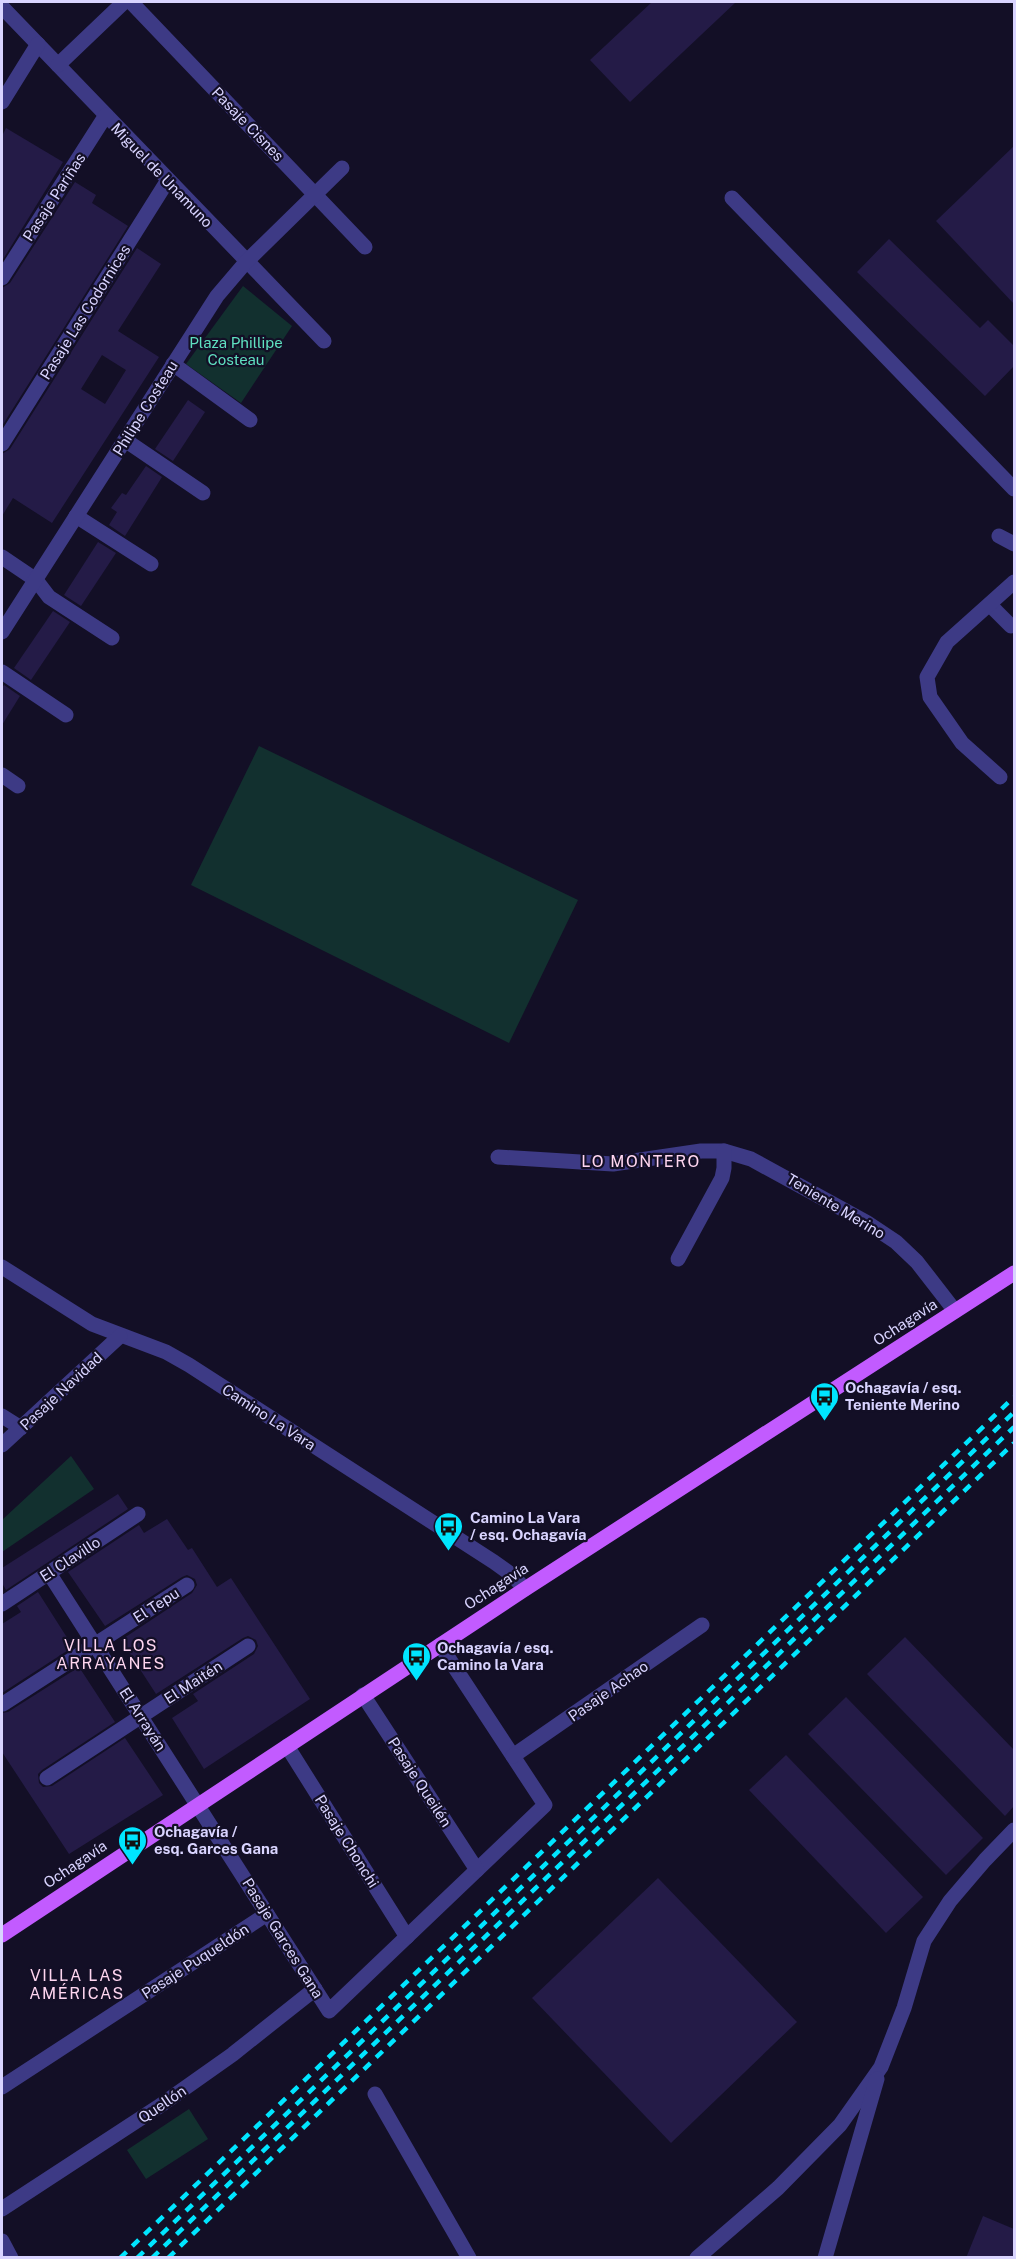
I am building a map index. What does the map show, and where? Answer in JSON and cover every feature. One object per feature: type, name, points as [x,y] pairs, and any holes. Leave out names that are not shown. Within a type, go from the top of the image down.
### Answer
[{"type":"main road","name":"Ochagavía","points":[[2,1935],[525,1589],[1014,1273]]},
{"type":"street","points":[[58,65],[124,2]]},
{"type":"street","name":"Pasaje Cisnes","points":[[131,2],[365,247]]},
{"type":"street","name":"Miguel de Unamuno","points":[[2,7],[324,341]]},
{"type":"street","points":[[2,102],[38,44]]},
{"type":"street","name":"Pasaje Pariñas","points":[[2,278],[106,115]]},
{"type":"street","name":"Philipe Costeau","points":[[2,632],[217,296],[246,262],[342,168]]},
{"type":"street","name":"Pasaje Las Codornices","points":[[2,444],[168,180]]},
{"type":"street","points":[[732,198],[1014,489]]},
{"type":"street","points":[[173,364],[250,420]]},
{"type":"street","points":[[125,440],[202,493]]},
{"type":"street","points":[[76,516],[151,564]]},
{"type":"street","points":[[999,536],[1014,544]]},
{"type":"street","points":[[2,557],[36,580],[49,597],[112,638]]},
{"type":"street","points":[[1000,777],[962,743],[930,697],[927,677],[947,642],[1014,582]]},
{"type":"street","points":[[990,605],[1011,626]]},
{"type":"street","points":[[2,672],[66,715]]},
{"type":"street","points":[[2,776],[18,786]]},
{"type":"street","name":"Teniente Merino","points":[[498,1157],[613,1164],[701,1151],[724,1151],[752,1159],[790,1178],[896,1242],[917,1262],[955,1311]]},
{"type":"street","points":[[678,1259],[722,1178],[724,1151]]},
{"type":"street","name":"Camino La Vara","points":[[2,1267],[92,1324],[120,1336],[144,1342],[189,1365],[494,1562],[512,1575],[525,1589]]},
{"type":"street","name":"Pasaje Navidad","points":[[2,1445],[120,1336]]},
{"type":"street","points":[[2,1416],[21,1428]]},
{"type":"street","name":"El Clavillo","points":[[2,1604],[138,1514]]},
{"type":"street","name":"El Arrayán","points":[[49,1573],[198,1804]]},
{"type":"street","name":"El Tepu","points":[[3,1704],[187,1585]]},
{"type":"street","name":"Pasaje Achao","points":[[513,1756],[702,1625]]},
{"type":"street","points":[[407,1937],[545,1805],[440,1645]]},
{"type":"street","name":"El Maitén","points":[[47,1778],[248,1646]]},
{"type":"street","name":"Pasaje Queilén","points":[[363,1695],[477,1870]]},
{"type":"street","name":"Pasaje Chonchi","points":[[287,1746],[407,1937]]},
{"type":"street","name":"Pasaje Garces Gana","points":[[198,1804],[329,2011],[407,1937]]},
{"type":"street","points":[[825,2258],[881,2067],[904,2008],[924,1941],[950,1901],[1014,1830]]},
{"type":"street","name":"Pasaje Puqueldón","points":[[2,2087],[267,1914]]},
{"type":"street","name":"Quellón","points":[[2,2208],[158,2107],[233,2054],[315,1989]]},
{"type":"street","points":[[697,2258],[778,2188],[832,2133],[881,2067]]},
{"type":"street","points":[[375,2094],[469,2258]]},
{"type":"street","points":[[2,2241],[11,2258]]},
{"type":"green space","name":"Plaza Phillipe Costeau","points":[[243,286],[292,326],[241,403],[186,364]]},
{"type":"green space","points":[[259,746],[578,900],[509,1043],[191,885]]},
{"type":"green space","points":[[71,1456],[94,1489],[2,1552],[2,1520]]},
{"type":"green space","points":[[189,2109],[208,2139],[146,2179],[127,2150]]},
{"type":"building","points":[[652,2],[736,2],[630,102],[590,60]]},
{"type":"building","points":[[6,128],[63,162],[2,261],[2,136]]},
{"type":"building","points":[[1014,146],[1014,304],[936,221]]},
{"type":"building","points":[[75,182],[96,195],[92,203],[128,226],[2,426],[2,288],[10,283]]},
{"type":"building","points":[[889,239],[980,328],[988,320],[1014,346],[1014,366],[985,396],[857,272]]},
{"type":"building","points":[[137,248],[161,264],[118,331],[159,357],[52,523],[13,498],[2,516],[2,454],[10,449]],"holes":[[[102,355],[126,370],[105,404],[81,389]]]},
{"type":"building","points":[[188,400],[205,412],[173,461],[155,449]]},
{"type":"building","points":[[146,466],[162,477],[125,536],[109,525],[117,512],[111,508],[122,493],[126,495]]},
{"type":"building","points":[[98,542],[116,553],[81,606],[64,595]]},
{"type":"building","points":[[53,611],[70,622],[31,680],[14,668]]},
{"type":"building","points":[[4,685],[20,696],[2,725],[2,688]]},
{"type":"building","points":[[118,1494],[128,1509],[6,1590],[2,1583],[2,1568]]},
{"type":"building","points":[[167,1519],[188,1550],[192,1548],[217,1587],[231,1578],[310,1699],[204,1769],[172,1718],[198,1701],[193,1694],[254,1654],[258,1646],[256,1640],[248,1636],[243,1638],[156,1694],[121,1640],[192,1593],[197,1585],[195,1579],[187,1575],[182,1577],[105,1626],[68,1572],[139,1525],[144,1533]]},
{"type":"building","points":[[38,1592],[73,1647],[2,1693],[2,1624],[21,1612],[17,1606]]},
{"type":"building","points":[[905,1637],[1014,1750],[1014,1806],[1005,1816],[867,1674]]},
{"type":"building","points":[[79,1667],[115,1722],[42,1770],[38,1774],[39,1783],[43,1787],[52,1786],[125,1738],[163,1795],[69,1854],[2,1752],[2,1713],[8,1712]]},
{"type":"building","points":[[846,1697],[983,1838],[946,1875],[808,1734]]},
{"type":"building","points":[[786,1755],[923,1897],[886,1933],[749,1790]]},
{"type":"building","points":[[658,1878],[797,2022],[671,2143],[532,1998]]},
{"type":"building","points":[[983,2216],[1014,2229],[1014,2258],[966,2258]]},
{"type":"railway","points":[[120,2258],[1014,1397]]},
{"type":"railway","points":[[137,2258],[1014,1412]]},
{"type":"railway","points":[[152,2258],[1014,1427]]},
{"type":"railway","points":[[168,2258],[1014,1443]]},
{"type":"place","name":"Ochagavía / esq. Teniente Merino","points":[[824,1422]]},
{"type":"place","name":"Camino La Vara / esq. Ochagavía","points":[[449,1552]]},
{"type":"place","name":"Ochagavía / esq. Camino la Vara","points":[[416,1682]]},
{"type":"place","name":"Ochagavía / esq. Garces Gana","points":[[133,1866]]},
{"type":"district","name":"LO MONTERO","points":[[641,1161]]},
{"type":"district","name":"VILLA LOS ARRAYANES","points":[[111,1654]]},
{"type":"district","name":"VILLA LAS AMÉRICAS","points":[[77,1984]]}]
